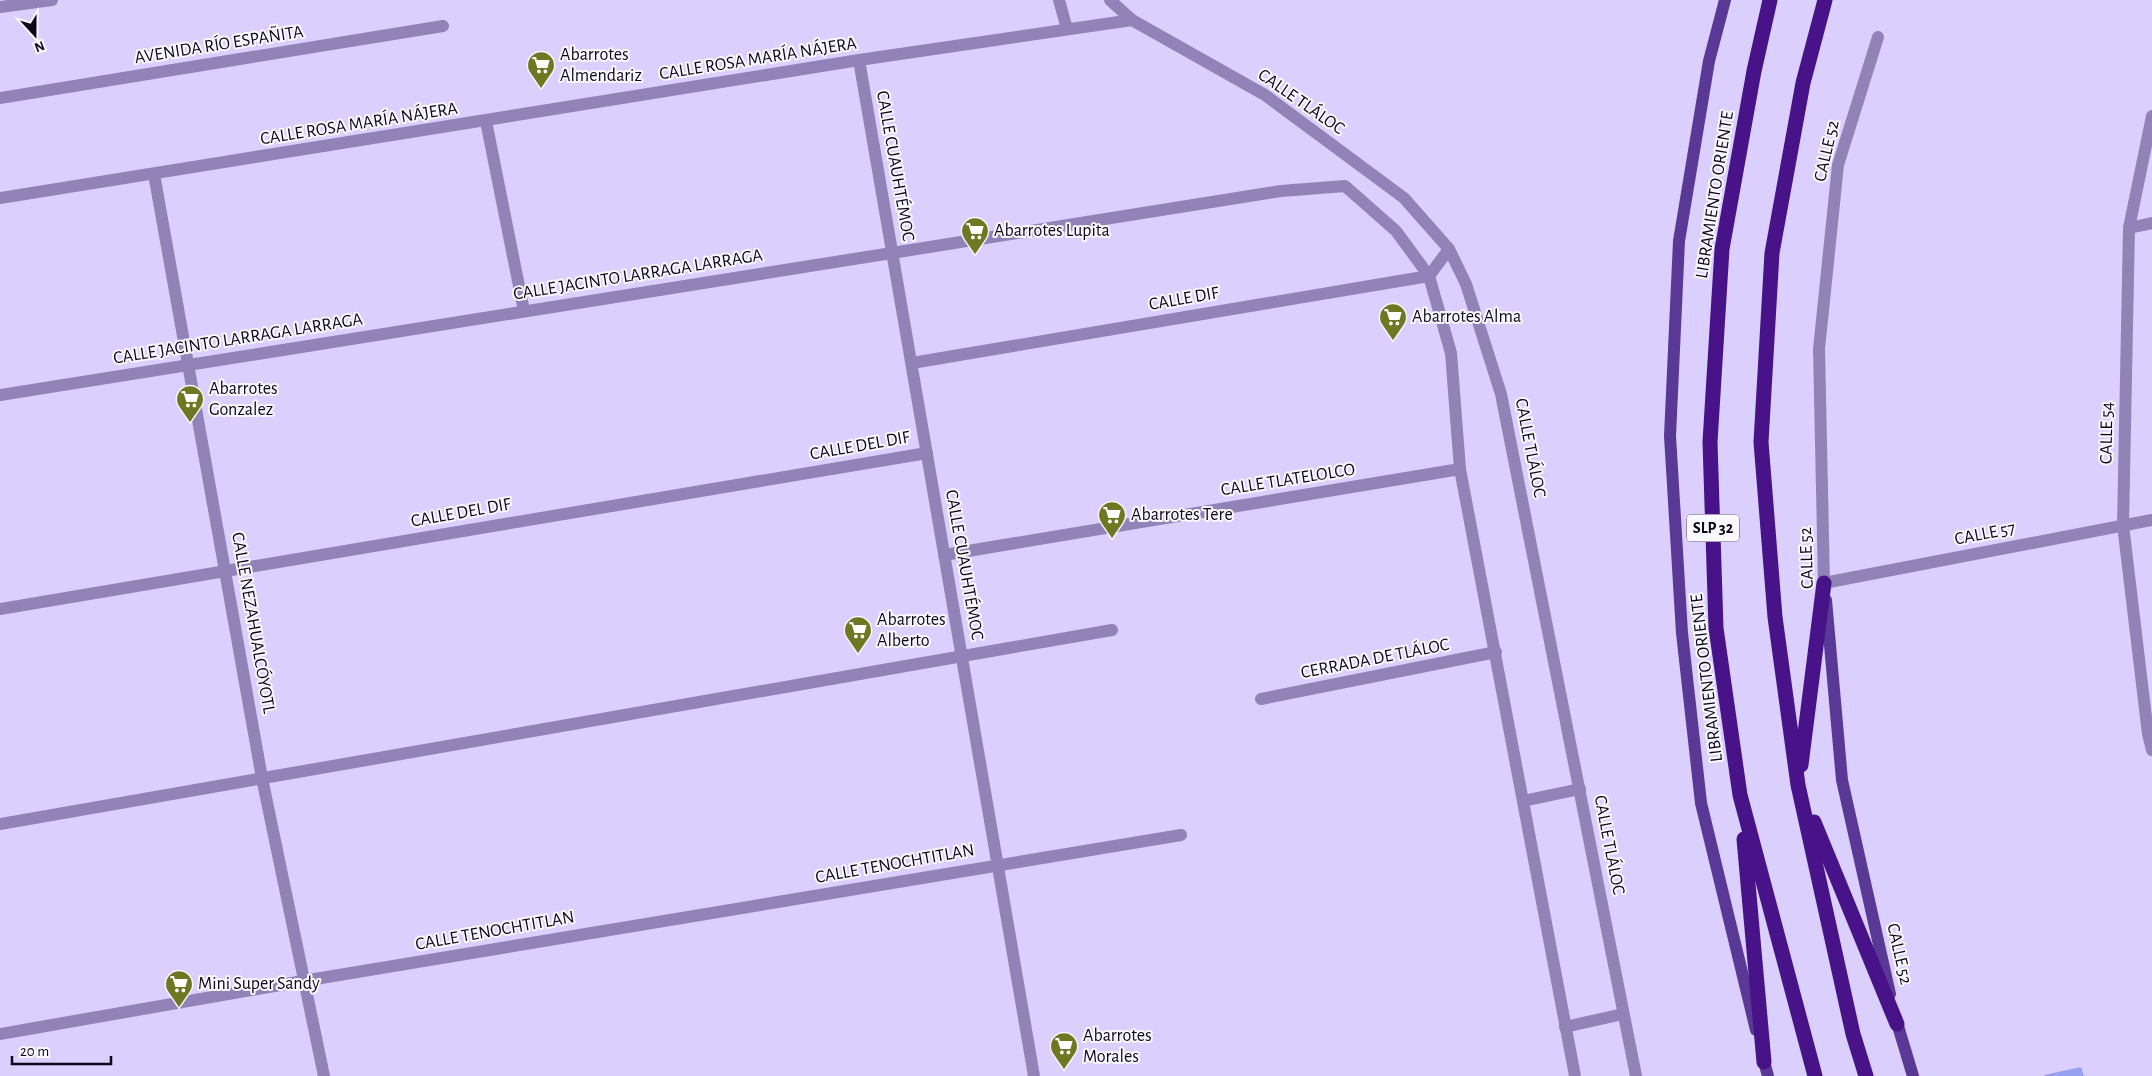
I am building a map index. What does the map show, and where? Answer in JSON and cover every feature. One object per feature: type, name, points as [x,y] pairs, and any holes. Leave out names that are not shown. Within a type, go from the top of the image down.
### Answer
[{"type":"highway","name":"LIBRAMIENTO ORIENTE","points":[[1770,0],[1754,72],[1722,249],[1710,442],[1716,628],[1740,795],[1815,1076]]},
{"type":"highway","points":[[1825,0],[1803,83],[1772,253],[1761,442],[1775,617],[1798,785],[1853,1034],[1866,1076]]},
{"type":"highway","points":[[1824,583],[1798,785],[1897,1024]]},
{"type":"highway","points":[[1740,795],[1766,1069]]},
{"type":"main road","name":"LIBRAMIENTO ORIENTE","points":[[1725,0],[1709,61],[1679,241],[1670,436],[1682,633],[1701,803],[1766,1069]]},
{"type":"main road","name":"CALLE 52","points":[[1824,583],[1842,780],[1897,1024],[1913,1076]]},
{"type":"street","points":[[0,7],[52,0]]},
{"type":"street","points":[[1059,0],[1067,29]]},
{"type":"street","name":"CALLE TLÁLOC","points":[[1110,0],[1132,20],[1265,95],[1404,198],[1449,249],[1466,284],[1501,394],[1636,1076]]},
{"type":"street","name":"CALLE ROSA MARÍA NÁJERA","points":[[0,198],[859,60],[1132,20]]},
{"type":"street","name":"AVENIDA RÍO ESPAÑITA","points":[[0,98],[443,26]]},
{"type":"street","name":"CALLE 52","points":[[1824,583],[1819,349],[1838,165],[1878,37]]},
{"type":"street","name":"CALLE CUAUHTÉMOC","points":[[859,60],[1034,1076]]},
{"type":"street","name":"CALLE 54","points":[[2152,116],[2129,228],[2123,525],[2152,750]]},
{"type":"street","points":[[486,121],[524,311]]},
{"type":"street","name":"CALLE NEZAHUALCÓYOTL","points":[[154,174],[262,778],[324,1076]]},
{"type":"street","name":"CALLE JACINTO LARRAGA LARRAGA","points":[[0,395],[1281,191],[1345,186],[1396,231],[1429,276]]},
{"type":"street","points":[[2129,228],[2152,223]]},
{"type":"street","points":[[1449,249],[1429,276],[1451,353],[1460,469],[1575,1076]]},
{"type":"street","name":"CALLE DIF","points":[[912,363],[1429,276]]},
{"type":"street","name":"CALLE DEL DIF","points":[[0,609],[927,452]]},
{"type":"street","name":"CALLE TLATELOLCO","points":[[944,555],[1460,469]]},
{"type":"street","name":"CALLE 57","points":[[1824,583],[2152,520]]},
{"type":"street","points":[[0,824],[1112,630]]},
{"type":"street","name":"CERRADA DE TLÁLOC","points":[[1261,699],[1496,652]]},
{"type":"street","points":[[1523,801],[1580,789]]},
{"type":"street","name":"CALLE TENOCHTITLAN","points":[[0,1034],[997,864],[1181,835]]},
{"type":"street","points":[[1565,1027],[1623,1014]]},
{"type":"building","points":[[2081,1067],[2084,1076],[2044,1075]]},
{"type":"place","name":"Abarrotes Almendariz","points":[[541,89]]},
{"type":"place","name":"Abarrotes Lupita","points":[[975,255]]},
{"type":"place","name":"Abarrotes Alma","points":[[1393,341]]},
{"type":"place","name":"Abarrotes Gonzalez","points":[[190,423]]},
{"type":"place","name":"Abarrotes Tere","points":[[1112,539]]},
{"type":"place","name":"Abarrotes Alberto","points":[[858,654]]},
{"type":"place","name":"Mini Super Sandy","points":[[179,1008]]},
{"type":"place","name":"Abarrotes Morales","points":[[1064,1070]]}]
